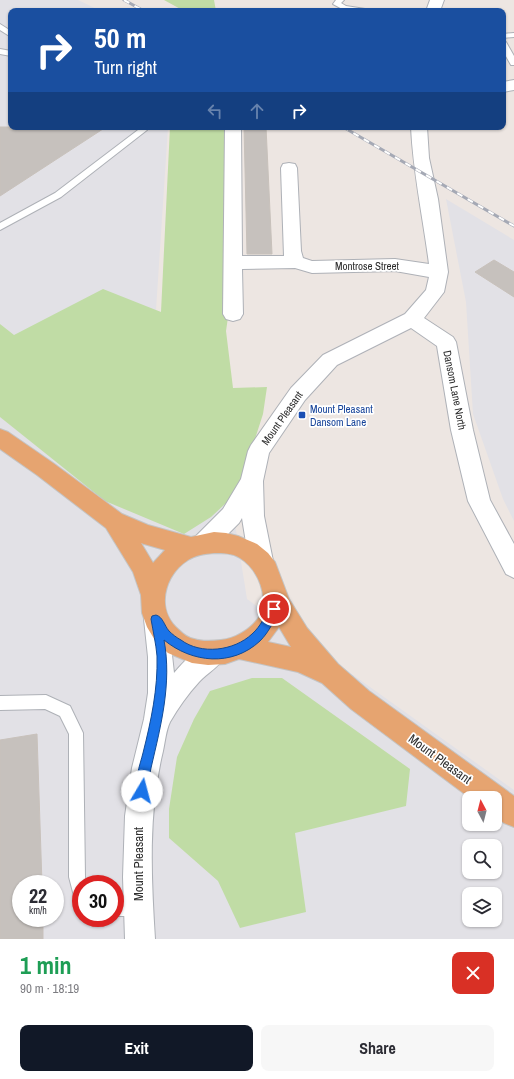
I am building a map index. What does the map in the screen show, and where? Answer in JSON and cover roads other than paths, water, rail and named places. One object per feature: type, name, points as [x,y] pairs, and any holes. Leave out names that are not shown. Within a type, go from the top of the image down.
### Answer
[{"type":"highway","points":[[0,438],[45,469],[114,521],[144,534],[196,545]]},
{"type":"highway","points":[[114,521],[144,568],[152,593],[152,606],[156,619],[165,634],[178,645],[195,652],[213,654],[241,648],[256,638],[267,624],[274,609],[275,593],[273,581],[268,570],[261,561],[249,551],[235,545],[219,542],[196,545],[176,555],[165,565],[157,578],[152,593]]},
{"type":"highway","points":[[275,593],[289,622],[304,644],[330,674]]},
{"type":"highway","points":[[241,648],[300,661],[330,674]]},
{"type":"highway","name":"Mount Pleasant","points":[[330,674],[372,709],[483,791]]},
{"type":"highway","name":"Mount Pleasant","points":[[502,805],[514,813]]},
{"type":"street","points":[[232,130],[233,314]]},
{"type":"street","points":[[412,319],[435,292],[439,272],[429,199],[421,158],[419,130]]},
{"type":"street","points":[[289,168],[292,251],[295,262]]},
{"type":"street","name":"Montrose Street","points":[[233,263],[295,262],[312,267],[395,265],[439,272]]},
{"type":"street","name":"Mount Pleasant","points":[[261,561],[253,516],[252,481],[259,451],[298,394],[330,360],[412,319]]},
{"type":"street","name":"Dansom Lane North","points":[[412,319],[446,342],[462,430],[478,502],[513,563]]},
{"type":"street","name":"Mount Pleasant","points":[[196,545],[231,516],[252,481]]},
{"type":"street","name":"Mount Pleasant","points":[[140,939],[127,908],[144,775],[157,718],[162,680],[162,654],[156,619]]},
{"type":"street","name":"Mount Pleasant","points":[[157,718],[180,684],[199,664],[213,654]]},
{"type":"lane","points":[[340,0],[337,4],[344,8]]},
{"type":"lane","points":[[0,26],[8,33]]},
{"type":"lane","points":[[506,49],[514,63]]},
{"type":"lane","points":[[0,227],[58,195],[143,130]]},
{"type":"lane","points":[[0,703],[46,702],[65,711],[76,733],[77,875]]},
{"type":"railway","points":[[124,0],[139,8]]},
{"type":"railway","points":[[348,130],[514,226]]},
{"type":"place","name":"Mount Pleasant Dansom Lane","points":[[302,415]]}]
